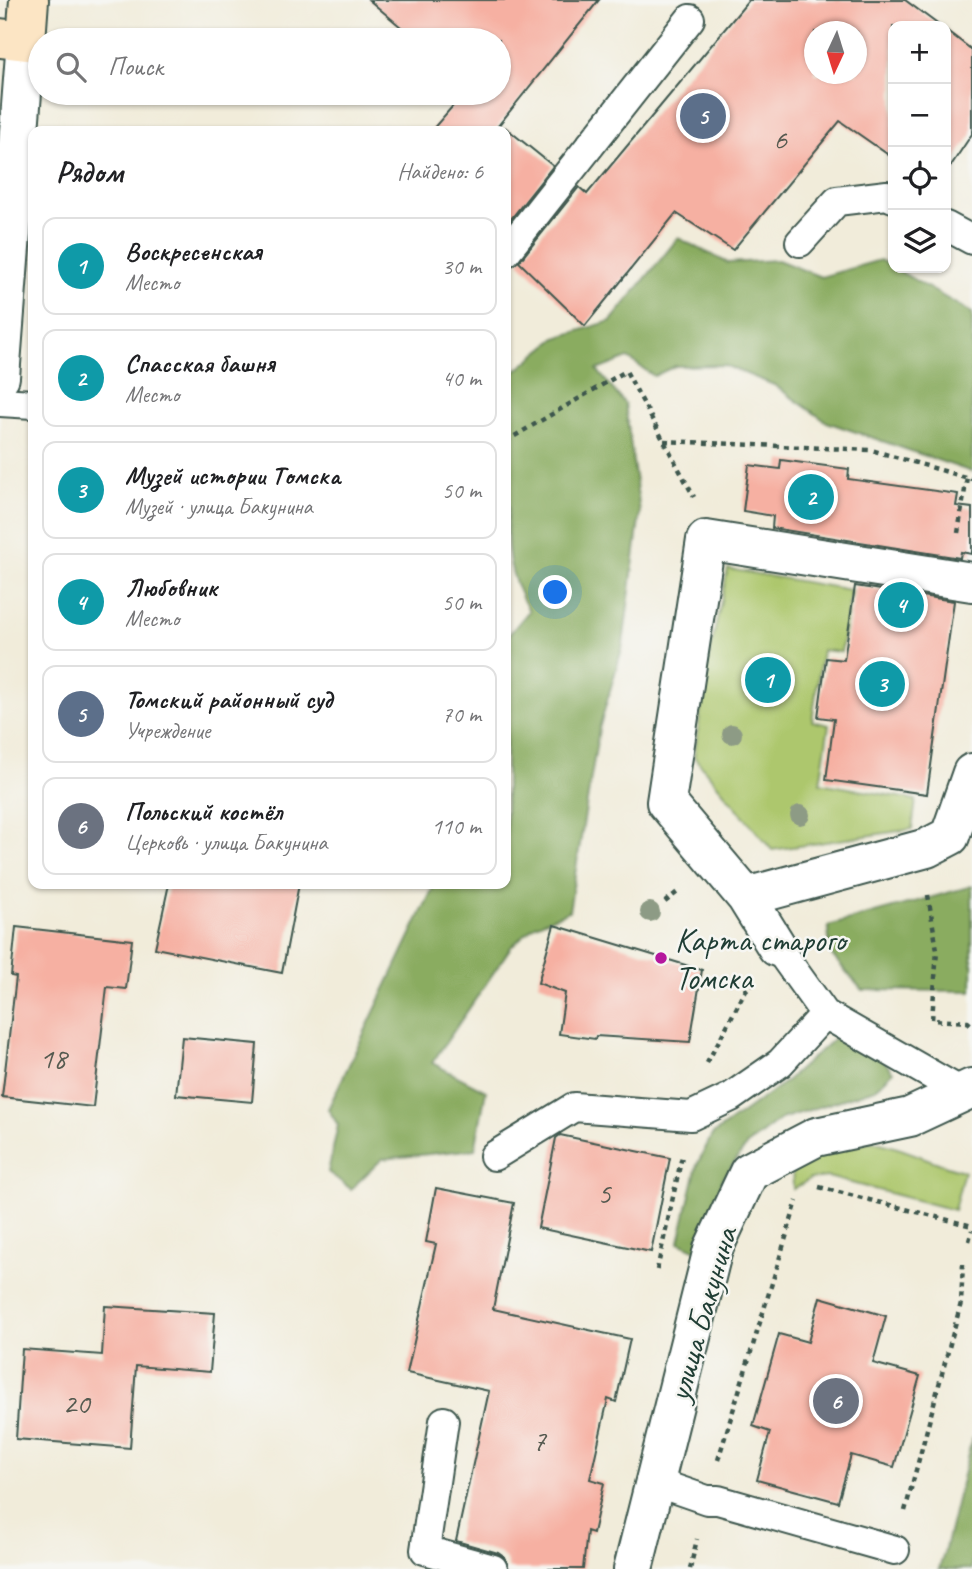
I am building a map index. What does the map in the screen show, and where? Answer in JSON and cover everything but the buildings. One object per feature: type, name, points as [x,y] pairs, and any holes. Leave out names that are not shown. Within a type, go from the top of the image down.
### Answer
[{"type":"street","points":[[0,377],[13,39],[29,0]]},
{"type":"street","points":[[777,947],[746,897],[666,802],[706,540],[961,580]]},
{"type":"street","points":[[746,897],[927,848],[950,836],[972,773]]},
{"type":"street","name":"улица Бакунина","points":[[633,1569],[712,1249],[749,1172],[816,1137],[910,1117],[968,1091]]},
{"type":"lane","points":[[511,246],[690,19]]},
{"type":"lane","points":[[800,242],[836,201],[888,196]]},
{"type":"lane","points":[[951,229],[972,240]]},
{"type":"lane","points":[[0,402],[28,404]]},
{"type":"lane","points":[[777,947],[825,1014],[968,1091]]},
{"type":"lane","points":[[494,1156],[574,1107],[691,1116],[731,1097],[780,1063],[825,1014]]},
{"type":"lane","points":[[444,1421],[425,1550],[493,1569]]},
{"type":"lane","points":[[655,1482],[706,1500],[718,1500],[895,1550]]},
{"type":"path","points":[[511,438],[626,371],[691,490],[706,540]]},
{"type":"path","points":[[664,441],[871,450],[970,478],[961,580]]},
{"type":"path","points":[[927,848],[926,883],[937,950],[932,1020],[968,1021],[972,1026]]},
{"type":"path","points":[[811,1191],[819,1187],[972,1228],[969,1241]]},
{"type":"path","points":[[690,1569],[706,1500],[795,1203],[803,1194]]},
{"type":"path","points":[[895,1550],[961,1303],[963,1264]]},
{"type":"green space","points":[[678,238],[728,263],[778,260],[821,277],[880,260],[888,265],[888,273],[903,273],[972,313],[972,472],[827,422],[774,385],[724,365],[675,366],[654,376],[628,358],[597,370],[625,404],[640,512],[623,645],[599,729],[569,911],[535,925],[511,947],[432,1063],[486,1091],[475,1149],[382,1159],[351,1189],[328,1172],[338,1125],[328,1109],[433,889],[511,889],[511,632],[529,611],[517,586],[511,564],[511,375],[556,338],[611,321]]},
{"type":"green space","points":[[728,569],[851,590],[841,652],[822,650],[812,721],[829,725],[820,783],[916,800],[912,829],[772,850],[694,757],[708,662]]},
{"type":"green space","points":[[972,886],[972,991],[862,990],[830,953],[828,926]]},
{"type":"green space","points":[[838,1035],[880,1056],[893,1072],[875,1089],[781,1119],[747,1145],[722,1180],[699,1251],[679,1242],[697,1165],[712,1135],[785,1082]]},
{"type":"green space","points":[[870,1141],[964,1171],[954,1210],[828,1177],[810,1179],[793,1189],[792,1164]]},
{"type":"green space","points":[[972,1438],[972,1569],[939,1569],[944,1553]]},
{"type":"place","name":"Томский районный суд","points":[[703,116]]},
{"type":"place","name":"Спасская башня","points":[[811,497]]},
{"type":"place","name":"Любовник","points":[[901,605]]},
{"type":"place","name":"Воскресенская","points":[[768,680]]},
{"type":"place","name":"Музей истории Томска","points":[[882,684]]},
{"type":"place","name":"Карта старого Томска","points":[[661,958]]},
{"type":"place","name":"Польский костёл","points":[[836,1401]]}]
